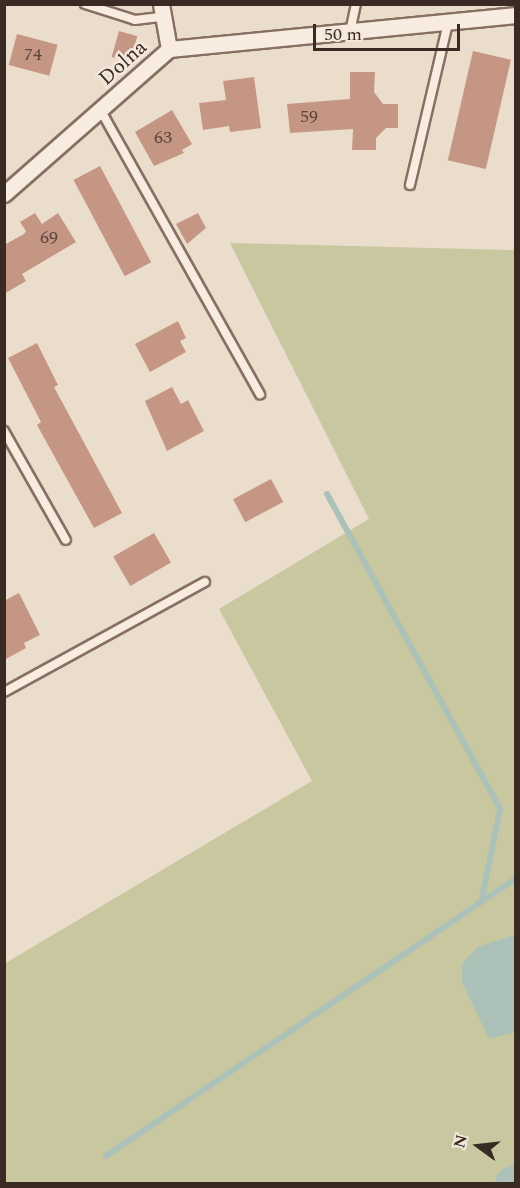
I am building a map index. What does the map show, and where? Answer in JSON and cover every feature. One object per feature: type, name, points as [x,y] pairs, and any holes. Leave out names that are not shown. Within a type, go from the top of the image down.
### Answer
[{"type":"street","points":[[160,11],[170,49]]},
{"type":"street","name":"Dolna","points":[[4,194],[170,49],[516,15]]},
{"type":"lane","points":[[85,4],[135,20],[160,11]]},
{"type":"lane","points":[[350,32],[356,4]]},
{"type":"lane","points":[[410,185],[448,23]]},
{"type":"lane","points":[[100,111],[260,394]]},
{"type":"lane","points":[[4,431],[66,540]]},
{"type":"lane","points":[[4,692],[205,582]]},
{"type":"shaded area","points":[[230,243],[515,250],[515,1183],[5,1183],[4,964],[312,781],[219,609],[369,519]]},
{"type":"shaded area","points":[[515,935],[515,1032],[489,1039],[462,982],[462,964],[477,947]]},
{"type":"building","points":[[119,31],[137,36],[130,62],[112,57]]},
{"type":"building","points":[[17,34],[58,45],[49,76],[9,65]]},
{"type":"building","points":[[473,51],[511,60],[486,169],[448,160]]},
{"type":"building","points":[[350,72],[375,72],[374,92],[383,104],[398,104],[398,128],[386,128],[376,138],[376,150],[352,150],[353,129],[290,133],[287,104],[350,99]]},
{"type":"building","points":[[254,77],[261,128],[230,132],[229,126],[203,130],[199,103],[226,100],[223,81]]},
{"type":"building","points":[[172,110],[192,144],[182,150],[184,153],[154,166],[135,132]]},
{"type":"building","points":[[100,166],[151,262],[125,276],[74,180]]},
{"type":"building","points":[[35,213],[42,224],[58,213],[76,242],[22,274],[26,281],[4,294],[4,245],[24,234],[26,231],[20,222]]},
{"type":"building","points":[[198,213],[206,228],[187,244],[176,224]]},
{"type":"building","points":[[178,321],[186,338],[180,341],[186,352],[150,372],[135,344]]},
{"type":"building","points":[[37,343],[58,385],[54,387],[122,513],[94,528],[37,425],[41,422],[8,358]]},
{"type":"building","points":[[172,387],[181,404],[188,400],[204,431],[167,451],[145,401]]},
{"type":"building","points":[[271,479],[283,502],[245,522],[233,499]]},
{"type":"building","points":[[154,533],[171,562],[130,586],[113,556]]},
{"type":"building","points":[[19,593],[40,635],[24,643],[26,648],[4,660],[4,601]]},
{"type":"waterway","points":[[327,494],[500,809],[482,899]]},
{"type":"waterway","points":[[106,1156],[516,878]]},
{"type":"waterway","points":[[512,1184],[516,1182]]}]
